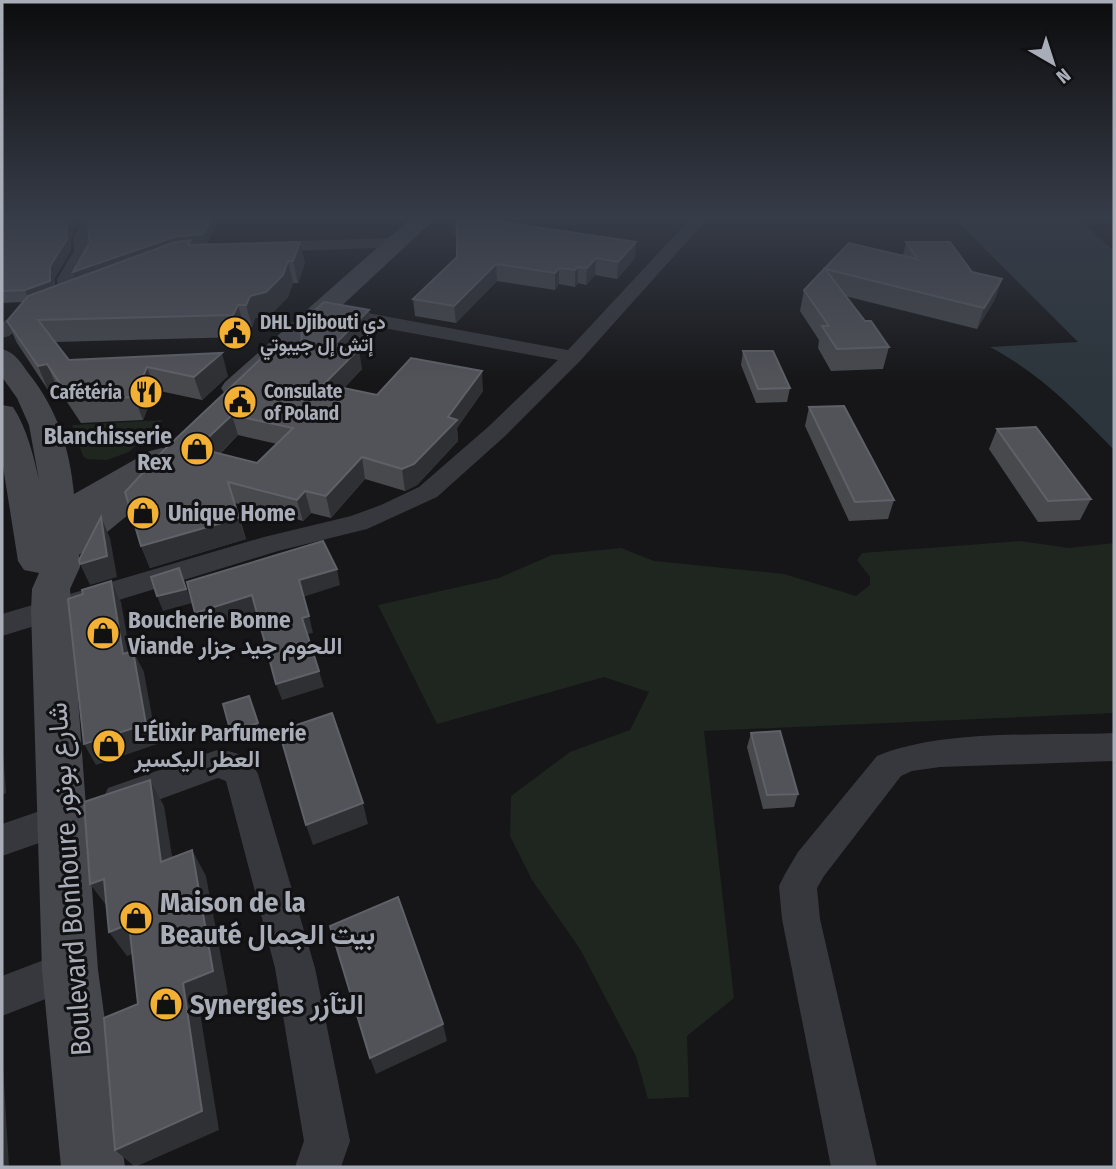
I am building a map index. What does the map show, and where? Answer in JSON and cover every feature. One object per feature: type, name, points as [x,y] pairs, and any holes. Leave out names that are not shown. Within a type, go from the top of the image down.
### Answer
[{"type":"main road","points":[[218,405],[364,272]]},
{"type":"main road","points":[[2,358],[32,397],[45,425],[56,480],[51,561]]},
{"type":"main road","points":[[2,414],[18,453],[51,561]]},
{"type":"main road","points":[[169,451],[127,498],[51,561],[111,488],[169,451]]},
{"type":"main road","points":[[56,480],[72,490],[111,488]]},
{"type":"main road","name":"Boulevard Bonhoure شارع بونور","points":[[51,561],[70,970],[93,1167]]},
{"type":"street","points":[[66,297],[66,279],[71,272]]},
{"type":"street","points":[[2,625],[51,561],[273,543],[358,523],[428,492],[573,358],[651,272]]},
{"type":"street","points":[[2,332],[29,312],[88,288]]},
{"type":"street","points":[[320,311],[573,358]]},
{"type":"street","points":[[854,1167],[801,919],[798,886],[811,864],[889,766],[908,758],[940,753],[1114,747]]},
{"type":"street","points":[[2,840],[217,764],[231,765],[242,774],[295,968],[327,1141],[318,1167]]},
{"type":"street","points":[[2,996],[70,970]]},
{"type":"shaded area","points":[[1008,272],[1114,272],[1114,450],[1041,381],[990,347],[1078,342]]},
{"type":"shaded area","points":[[163,420],[129,452],[107,460],[87,459],[83,456],[72,425]]},
{"type":"shaded area","points":[[1020,541],[1069,548],[1114,543],[1114,713],[704,731],[734,998],[687,1036],[689,1097],[648,1099],[636,1056],[580,949],[532,880],[510,836],[511,796],[570,752],[630,730],[649,692],[604,677],[437,724],[378,605],[499,578],[552,555],[621,548],[654,561],[784,574],[856,596],[870,585],[870,577],[857,560],[862,553]]},
{"type":"building","points":[[2,272],[50,272],[50,281],[25,290],[2,291]]},
{"type":"building","points":[[95,272],[284,272],[266,292],[250,296],[246,305],[238,305],[233,315],[38,320],[69,360],[222,353],[194,377],[147,367],[134,397],[71,400],[47,364],[38,366],[7,321],[28,296]]},
{"type":"building","points":[[442,272],[488,272],[454,306],[413,299]]},
{"type":"building","points":[[822,272],[827,272],[865,321],[871,321],[889,347],[837,349],[822,326],[829,326],[804,290]]},
{"type":"building","points":[[835,272],[972,272],[1002,279],[984,308]]},
{"type":"building","points":[[324,302],[369,310],[334,345],[359,349],[324,384],[377,395],[411,358],[482,371],[448,417],[457,420],[414,464],[402,469],[362,457],[326,496],[305,491],[297,500],[228,482],[239,518],[141,546],[125,492],[165,449],[268,352],[302,350],[301,323]],"holes":[[[232,415],[293,428],[257,463],[197,448]]]},
{"type":"building","points":[[743,351],[773,351],[790,388],[758,389]]},
{"type":"building","points":[[844,406],[894,500],[855,502],[809,407]]},
{"type":"building","points":[[1036,427],[1091,499],[1048,501],[997,429]]},
{"type":"building","points":[[101,517],[107,556],[80,564],[79,560]]},
{"type":"building","points":[[323,541],[337,569],[299,580],[309,616],[302,618],[319,671],[276,684],[252,595],[195,613],[187,582]]},
{"type":"building","points":[[179,568],[186,589],[157,596],[151,577]]},
{"type":"building","points":[[111,581],[123,654],[133,651],[146,724],[84,744],[68,599],[83,594],[82,590]]},
{"type":"building","points":[[249,696],[258,723],[231,733],[223,704]]},
{"type":"building","points":[[332,713],[363,803],[306,825],[279,731]]},
{"type":"building","points":[[780,731],[798,794],[767,795],[751,733]]},
{"type":"building","points":[[150,780],[161,862],[192,850],[213,971],[183,983],[202,1111],[115,1150],[104,1018],[138,1004],[129,924],[109,932],[104,879],[90,884],[84,802]]},
{"type":"building","points":[[398,897],[443,1024],[370,1058],[330,926]]},
{"type":"place","name":"DHL Djibouti دي إتش إل جيبوتي","points":[[235,333]]},
{"type":"place","name":"Cafétéria","points":[[146,392]]},
{"type":"place","name":"Consulate of Poland","points":[[240,402]]},
{"type":"place","name":"Blanchisserie Rex","points":[[197,449]]},
{"type":"place","name":"Unique Home","points":[[143,513]]},
{"type":"place","name":"Boucherie Bonne Viande اللحوم جيد جزار","points":[[103,633]]},
{"type":"place","name":"L'Élixir Parfumerie العطر اليكسير","points":[[109,746]]},
{"type":"place","name":"Maison de la Beauté بيت الجمال","points":[[136,918]]},
{"type":"place","name":"Synergies التآزر","points":[[166,1004]]}]
